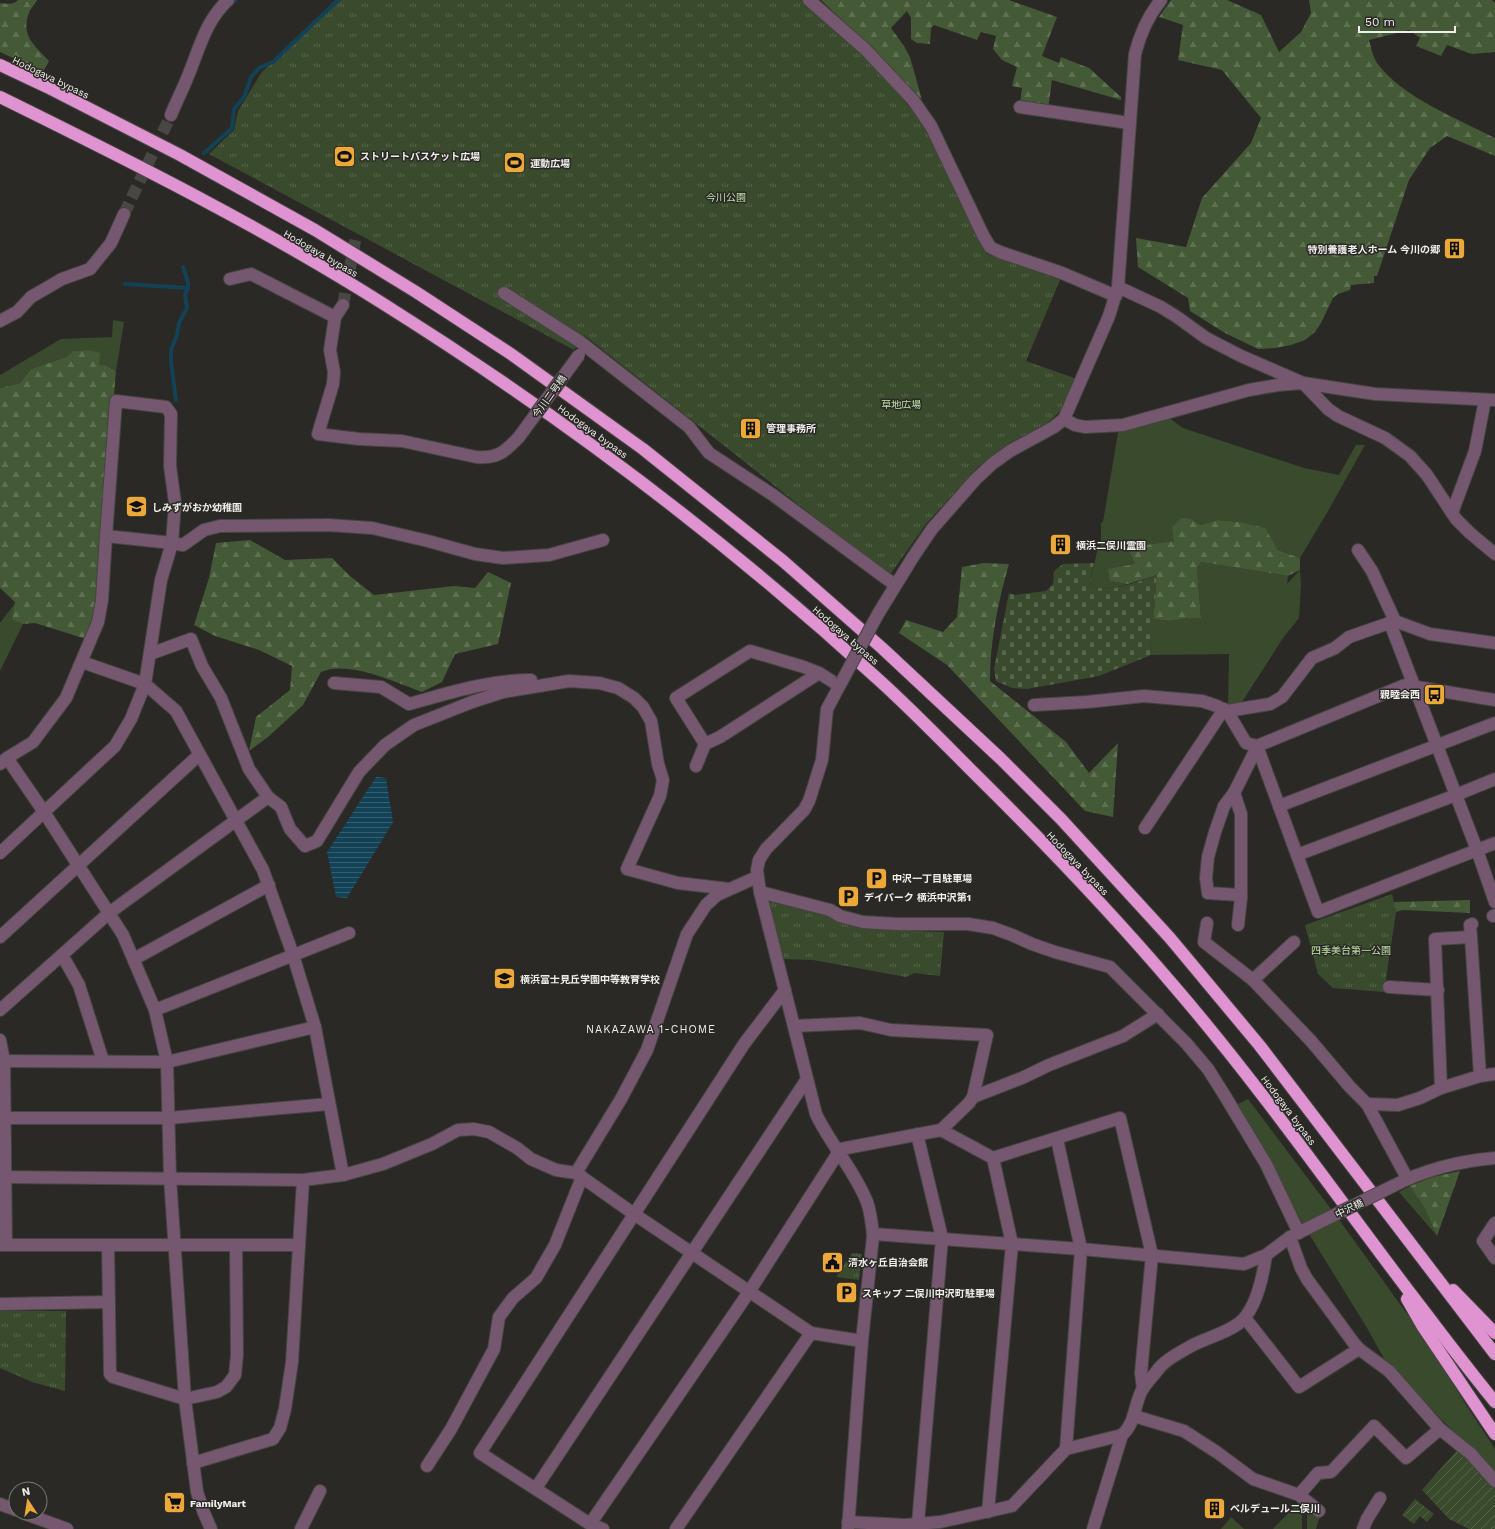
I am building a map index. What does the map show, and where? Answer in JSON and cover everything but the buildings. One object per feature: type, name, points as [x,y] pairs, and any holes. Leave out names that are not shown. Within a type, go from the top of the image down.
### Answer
[{"type":"highway","name":"Hodogaya bypass","points":[[0,65],[47,87],[180,155],[315,230],[416,292],[511,354],[643,449],[783,561],[882,648],[995,753],[1061,819],[1170,938],[1260,1046],[1495,1354]]},
{"type":"highway","name":"Hodogaya bypass","points":[[0,97],[86,139],[248,224],[381,302],[518,392],[630,472],[737,557],[818,626],[884,684],[1016,815],[1114,918],[1173,985],[1271,1106],[1381,1254],[1495,1402]]},
{"type":"highway","points":[[1416,1251],[1495,1333]]},
{"type":"highway","points":[[1381,1254],[1423,1327],[1495,1434]]},
{"type":"street","points":[[170,115],[207,28],[218,10],[228,0]]},
{"type":"street","points":[[809,0],[865,49],[913,100],[931,126],[990,247],[1000,252],[1161,307],[1213,342],[1303,384],[1328,409],[1385,438],[1410,456],[1427,475],[1452,513],[1470,533],[1495,554]]},
{"type":"street","points":[[941,1130],[993,1158],[1120,1118],[1152,1255],[1141,1373],[1142,1389],[1129,1429],[1122,1435],[1066,1449],[1012,1506],[940,1522],[905,1525],[848,1525],[862,1341],[873,1234],[867,1202],[854,1178],[824,1132],[816,1114],[760,892],[757,877],[759,860],[766,849],[804,810],[809,801],[822,760],[827,709],[878,614],[932,529],[975,480],[992,464],[1010,451],[1054,427],[1064,419],[1109,316],[1117,291],[1135,54],[1139,38],[1154,9],[1156,1]]},
{"type":"street","points":[[1020,107],[1130,123]]},
{"type":"street","points":[[0,321],[17,312],[31,297],[62,279],[90,269],[100,258],[110,243],[124,214]]},
{"type":"street","points":[[230,279],[251,274],[336,317],[343,305]]},
{"type":"street","points":[[504,293],[689,427],[709,453],[773,495],[895,586]]},
{"type":"street","name":"今川二号橋","points":[[336,317],[330,350],[334,372],[334,384],[318,434],[359,439],[402,441],[476,457],[487,458],[499,455],[508,449],[519,437],[582,350]]},
{"type":"street","points":[[1064,419],[1075,425],[1085,427],[1123,425],[1249,390],[1278,385],[1303,384],[1375,394],[1490,400],[1475,451],[1452,513]]},
{"type":"street","points":[[0,853],[44,812],[115,746],[131,719],[145,684],[161,580],[172,543],[175,503],[170,466],[172,414],[166,407],[116,401],[102,600],[98,622],[66,698],[33,742],[3,761],[44,812],[123,935],[155,1010],[167,1062],[170,1178],[185,1399],[197,1492],[211,1529]]},
{"type":"street","points":[[106,536],[182,545],[204,530],[220,526],[328,525],[372,528],[428,540],[475,554],[503,558],[549,555],[603,540]]},
{"type":"street","points":[[1358,550],[1372,571],[1393,622],[1436,745],[1477,850],[1495,902]]},
{"type":"street","points":[[1034,705],[1086,702],[1144,696],[1202,701],[1225,710],[1270,704],[1282,697],[1312,658],[1334,648],[1349,637],[1393,622],[1430,634],[1495,643]]},
{"type":"street","points":[[150,654],[191,639],[202,666],[221,698],[249,769],[268,797],[281,806],[290,829],[305,846],[317,841],[359,772],[385,745],[414,725],[472,702],[503,692],[569,681]]},
{"type":"street","points":[[705,744],[676,698],[750,651],[804,667],[840,683]]},
{"type":"street","points":[[82,662],[145,684],[176,711],[263,870],[293,955],[315,1028],[343,1175]]},
{"type":"street","points":[[696,766],[705,744],[720,737],[819,673]]},
{"type":"street","points":[[334,683],[381,687],[409,704],[464,689],[502,682],[569,681],[599,683],[618,688],[634,698],[643,707],[651,721],[658,764],[663,780],[660,796],[627,869],[678,883],[729,889]]},
{"type":"street","points":[[1225,710],[1246,744],[1257,747],[1406,685],[1495,700]]},
{"type":"street","points":[[1145,828],[1225,710]]},
{"type":"street","points":[[1279,806],[1495,723]]},
{"type":"street","points":[[1240,895],[1210,897],[1206,878],[1208,857],[1224,806],[1234,793],[1257,747]]},
{"type":"street","points":[[1257,747],[1318,912],[1495,843]]},
{"type":"street","points":[[0,936],[199,755]]},
{"type":"street","points":[[1297,855],[1456,796],[1495,779]]},
{"type":"street","points":[[1234,793],[1241,814],[1238,925]]},
{"type":"street","points":[[0,1010],[109,913],[268,797]]},
{"type":"street","points":[[427,1466],[451,1430],[494,1349],[499,1317],[514,1298],[536,1278],[555,1245],[579,1175],[647,1050],[687,934],[706,905],[717,895],[757,877]]},
{"type":"street","points":[[134,959],[269,885]]},
{"type":"street","points":[[760,892],[830,910],[840,916],[863,922],[897,924],[968,924],[993,928],[1055,952],[1110,967],[1186,1042],[1226,1096],[1266,1164],[1298,1233],[1301,1268],[1307,1279],[1346,1334],[1359,1349],[1389,1371],[1440,1429],[1471,1454],[1495,1481]]},
{"type":"street","points":[[1207,923],[1204,942],[1253,980],[1311,1041],[1350,1087],[1367,1104],[1407,1178]]},
{"type":"street","points":[[1472,924],[1470,926],[1480,1076]]},
{"type":"street","points":[[155,1010],[349,933]]},
{"type":"street","points":[[1441,1088],[1435,939],[1471,937]]},
{"type":"street","points":[[1253,980],[1294,942]]},
{"type":"street","points":[[62,955],[79,985],[103,1061]]},
{"type":"street","points":[[1389,987],[1438,990]]},
{"type":"street","points":[[603,1529],[590,1524],[480,1453],[744,1044],[785,990]]},
{"type":"street","points":[[973,1097],[1122,1036],[1158,1014]]},
{"type":"street","points":[[590,1524],[749,1292],[841,1149],[941,1130],[969,1103],[973,1097],[987,1035],[892,1030],[860,1023],[794,1026]]},
{"type":"street","points":[[2,1061],[167,1062],[315,1028]]},
{"type":"street","points":[[0,1040],[2,1061],[3,1245],[298,1245]]},
{"type":"street","points":[[1367,1104],[1398,1105],[1420,1098],[1441,1088],[1480,1076],[1495,1074]]},
{"type":"street","points":[[536,1488],[807,1079]]},
{"type":"street","points":[[2,1118],[169,1118],[329,1104]]},
{"type":"street","points":[[3,1177],[303,1180],[343,1175],[383,1164],[432,1144],[458,1130],[474,1129],[489,1132],[531,1158],[556,1170],[579,1175],[634,1214],[811,1333],[862,1341]]},
{"type":"street","points":[[917,1134],[942,1238],[918,1524]]},
{"type":"street","points":[[1056,1139],[1081,1249],[1066,1449]]},
{"type":"street","points":[[988,1512],[1012,1244],[993,1158]]},
{"type":"street","name":"中沢橋","points":[[873,1234],[1081,1249],[1244,1264],[1266,1255],[1298,1233],[1407,1178],[1447,1164],[1495,1158]]},
{"type":"street","points":[[193,1463],[273,1439],[280,1428],[285,1409],[292,1362],[303,1180]]},
{"type":"street","points":[[1495,1223],[1483,1241],[1495,1258]]},
{"type":"street","points":[[108,1245],[109,1372],[111,1376],[185,1399],[217,1392],[226,1388],[235,1375],[237,1315],[236,1245]]},
{"type":"street","points":[[1142,1389],[1162,1365],[1179,1353],[1237,1325],[1245,1318],[1257,1294],[1266,1255]]},
{"type":"street","points":[[0,1304],[108,1302]]},
{"type":"street","points":[[1245,1318],[1299,1387],[1359,1349]]},
{"type":"street","points":[[676,1529],[811,1333]]},
{"type":"street","points":[[1134,1416],[1184,1431],[1218,1453],[1253,1479],[1299,1495],[1318,1511]]},
{"type":"street","points":[[1299,1495],[1318,1473],[1331,1472],[1374,1426],[1406,1458],[1440,1429]]},
{"type":"street","points":[[1093,1529],[1122,1435]]},
{"type":"street","points":[[301,1529],[320,1491]]},
{"type":"street","points":[[1363,1529],[1366,1519],[1380,1498]]},
{"type":"street","points":[[45,1521],[67,1529]]},
{"type":"green space","points":[[18,0],[37,0],[29,13],[26,28],[30,40],[49,61],[43,72],[0,52],[0,3],[7,4]]},
{"type":"green space","name":"今川公園","points":[[341,0],[804,0],[863,56],[895,89],[929,132],[987,254],[1060,280],[1026,361],[1077,379],[1062,409],[1048,423],[1006,445],[977,468],[926,524],[889,576],[584,335],[574,350],[209,154],[234,130],[238,111],[262,72]]},
{"type":"green space","points":[[821,0],[1009,0],[1057,17],[1042,56],[1059,63],[1061,57],[1089,68],[1121,97],[1121,100],[1052,80],[1048,109],[1020,103],[1022,88],[1012,86],[1017,67],[1002,60],[993,49],[996,36],[981,32],[977,40],[934,25],[931,28],[930,44],[917,43],[911,39],[911,18],[907,11],[891,28],[910,57],[922,100],[884,60]]},
{"type":"green space","points":[[1171,0],[1227,0],[1261,15],[1279,52],[1301,32],[1311,13],[1309,0],[1492,0],[1495,3],[1495,52],[1472,54],[1447,45],[1441,56],[1416,46],[1420,38],[1409,30],[1369,40],[1377,63],[1401,86],[1416,97],[1448,115],[1495,138],[1495,156],[1447,136],[1430,148],[1409,180],[1377,276],[1374,276],[1374,283],[1351,285],[1350,290],[1338,294],[1333,298],[1315,332],[1305,340],[1291,345],[1258,349],[1225,333],[1190,311],[1188,298],[1138,267],[1136,238],[1186,247],[1202,198],[1251,143],[1261,118],[1222,70],[1178,60],[1183,25],[1159,17]]},
{"type":"green space","points":[[113,320],[124,322],[116,371],[105,365],[99,365],[87,350],[73,351],[66,357],[31,369],[20,383],[0,388],[0,375],[61,339],[112,337]]},
{"type":"green space","points":[[87,350],[100,353],[99,365],[105,365],[116,371],[97,598],[92,623],[86,639],[35,623],[23,624],[12,620],[15,602],[0,588],[0,388],[20,383],[31,369],[66,357],[73,351]]},
{"type":"green space","points":[[1165,415],[1183,428],[1304,468],[1339,475],[1356,445],[1365,445],[1300,558],[1278,550],[1264,528],[1240,522],[1218,520],[1201,525],[1191,519],[1175,541],[1130,547],[1130,553],[1135,564],[1111,581],[1128,584],[1103,589],[1098,588],[1090,583],[1098,547],[1101,547],[1101,523],[1103,522],[1118,433],[1120,430]]},
{"type":"green space","points":[[1181,518],[1191,519],[1201,525],[1218,520],[1240,522],[1265,528],[1278,550],[1300,558],[1300,570],[1288,576],[1201,562],[1197,568],[1201,618],[1170,621],[1153,619],[1157,575],[1128,584],[1110,581],[1108,569],[1135,564],[1130,553],[1130,547],[1174,541],[1172,528]]},
{"type":"green space","points":[[250,540],[285,560],[332,558],[350,576],[374,595],[454,586],[475,588],[488,572],[511,583],[498,644],[455,654],[442,682],[422,692],[385,678],[358,670],[332,669],[321,672],[303,705],[268,737],[249,751],[256,717],[290,690],[292,666],[259,650],[215,636],[194,625],[209,578],[216,543]]},
{"type":"green space","points":[[1201,562],[1288,576],[1287,584],[1300,570],[1301,585],[1299,618],[1283,638],[1240,705],[1228,705],[1229,654],[1151,655],[1153,619],[1170,621],[1201,618],[1197,568]]},
{"type":"green space","points":[[984,563],[1009,564],[995,622],[991,651],[990,681],[1066,742],[1089,773],[1118,743],[1113,817],[1085,811],[947,665],[899,633],[906,620],[943,632],[957,617],[962,567]]},
{"type":"green space","points":[[1094,563],[1090,583],[1096,587],[1113,588],[1157,575],[1151,655],[1099,676],[1027,689],[1012,688],[996,681],[994,669],[1009,593],[1015,595],[1046,591],[1053,584],[1054,571],[1063,564]]},
{"type":"green space","points":[[16,602],[12,620],[23,624],[0,671],[0,623]]},
{"type":"green space","name":"四季美台第一公園","points":[[1392,894],[1396,912],[1384,992],[1333,988],[1318,974],[1305,925]]},
{"type":"green space","points":[[1470,900],[1470,913],[1403,910],[1396,912],[1394,902]]},
{"type":"green space","points":[[769,901],[826,915],[836,921],[870,929],[944,932],[940,976],[914,973],[906,977],[813,960],[783,959]]},
{"type":"green space","points":[[1248,1099],[1340,1221],[1433,1350],[1466,1405],[1495,1449],[1495,1473],[1386,1362],[1367,1328],[1303,1224],[1238,1104]]},
{"type":"green space","points":[[1460,1171],[1437,1236],[1425,1209],[1410,1186],[1432,1177]]},
{"type":"green space","points":[[1410,1186],[1425,1209],[1437,1236],[1399,1192]]},
{"type":"green space","points":[[852,1253],[862,1254],[859,1280],[836,1277]]},
{"type":"green space","points":[[0,1311],[66,1311],[65,1391],[32,1382],[0,1368]]},
{"type":"green space","points":[[1459,1448],[1495,1487],[1495,1529],[1469,1529],[1449,1519],[1422,1490]]},
{"type":"green space","points":[[1415,1499],[1434,1514],[1427,1522],[1420,1516],[1414,1524],[1402,1515]]},
{"type":"green space","points":[[1300,1501],[1302,1510],[1302,1529],[1273,1529]]},
{"type":"green space","points":[[1310,1507],[1322,1517],[1319,1519],[1316,1529],[1307,1529],[1307,1509]]},
{"type":"green space","points":[[1231,1517],[1244,1529],[1221,1529]]},
{"type":"water","points":[[376,777],[386,778],[393,822],[347,898],[336,897],[327,852]]},
{"type":"waterway","points":[[230,5],[236,0]]},
{"type":"waterway","points":[[204,153],[232,128],[234,109],[244,97],[251,77],[259,68],[273,62],[338,0]]},
{"type":"waterway","points":[[125,284],[188,288],[188,282],[183,267]]},
{"type":"waterway","points":[[176,400],[171,350],[177,335],[179,323],[187,308],[185,295],[188,288]]},
{"type":"tunnel","points":[[124,214],[171,115]]},
{"type":"tunnel","points":[[343,305],[356,236]]},
{"type":"place","name":"ストリートバスケット広場","points":[[344,156]]},
{"type":"place","name":"運動広場","points":[[515,163]]},
{"type":"place","name":"特別養護老人ホーム 今川の郷","points":[[1455,249]]},
{"type":"place","name":"管理事務所","points":[[751,428]]},
{"type":"place","name":"しみずがおか幼稚園","points":[[136,507]]},
{"type":"place","name":"横浜二俣川霊園","points":[[1061,545]]},
{"type":"place","name":"親睦会西","points":[[1435,694]]},
{"type":"place","name":"中沢一丁目駐車場","points":[[876,878]]},
{"type":"place","name":"デイパーク 横浜中沢第1","points":[[849,897]]},
{"type":"place","name":"横浜富士見丘学園中等教育学校","points":[[505,979]]},
{"type":"place","name":"清水ヶ丘自治会館","points":[[833,1262]]},
{"type":"place","name":"スキップ 二俣川中沢町駐車場","points":[[846,1293]]},
{"type":"place","name":"FamilyMart","points":[[174,1503]]},
{"type":"place","name":"ベルデュール二俣川","points":[[1214,1508]]},
{"type":"district","name":"NAKAZAWA 1-CHOME","points":[[651,1029]]},
{"type":"park label","name":"草地広場","points":[[901,404]]}]
